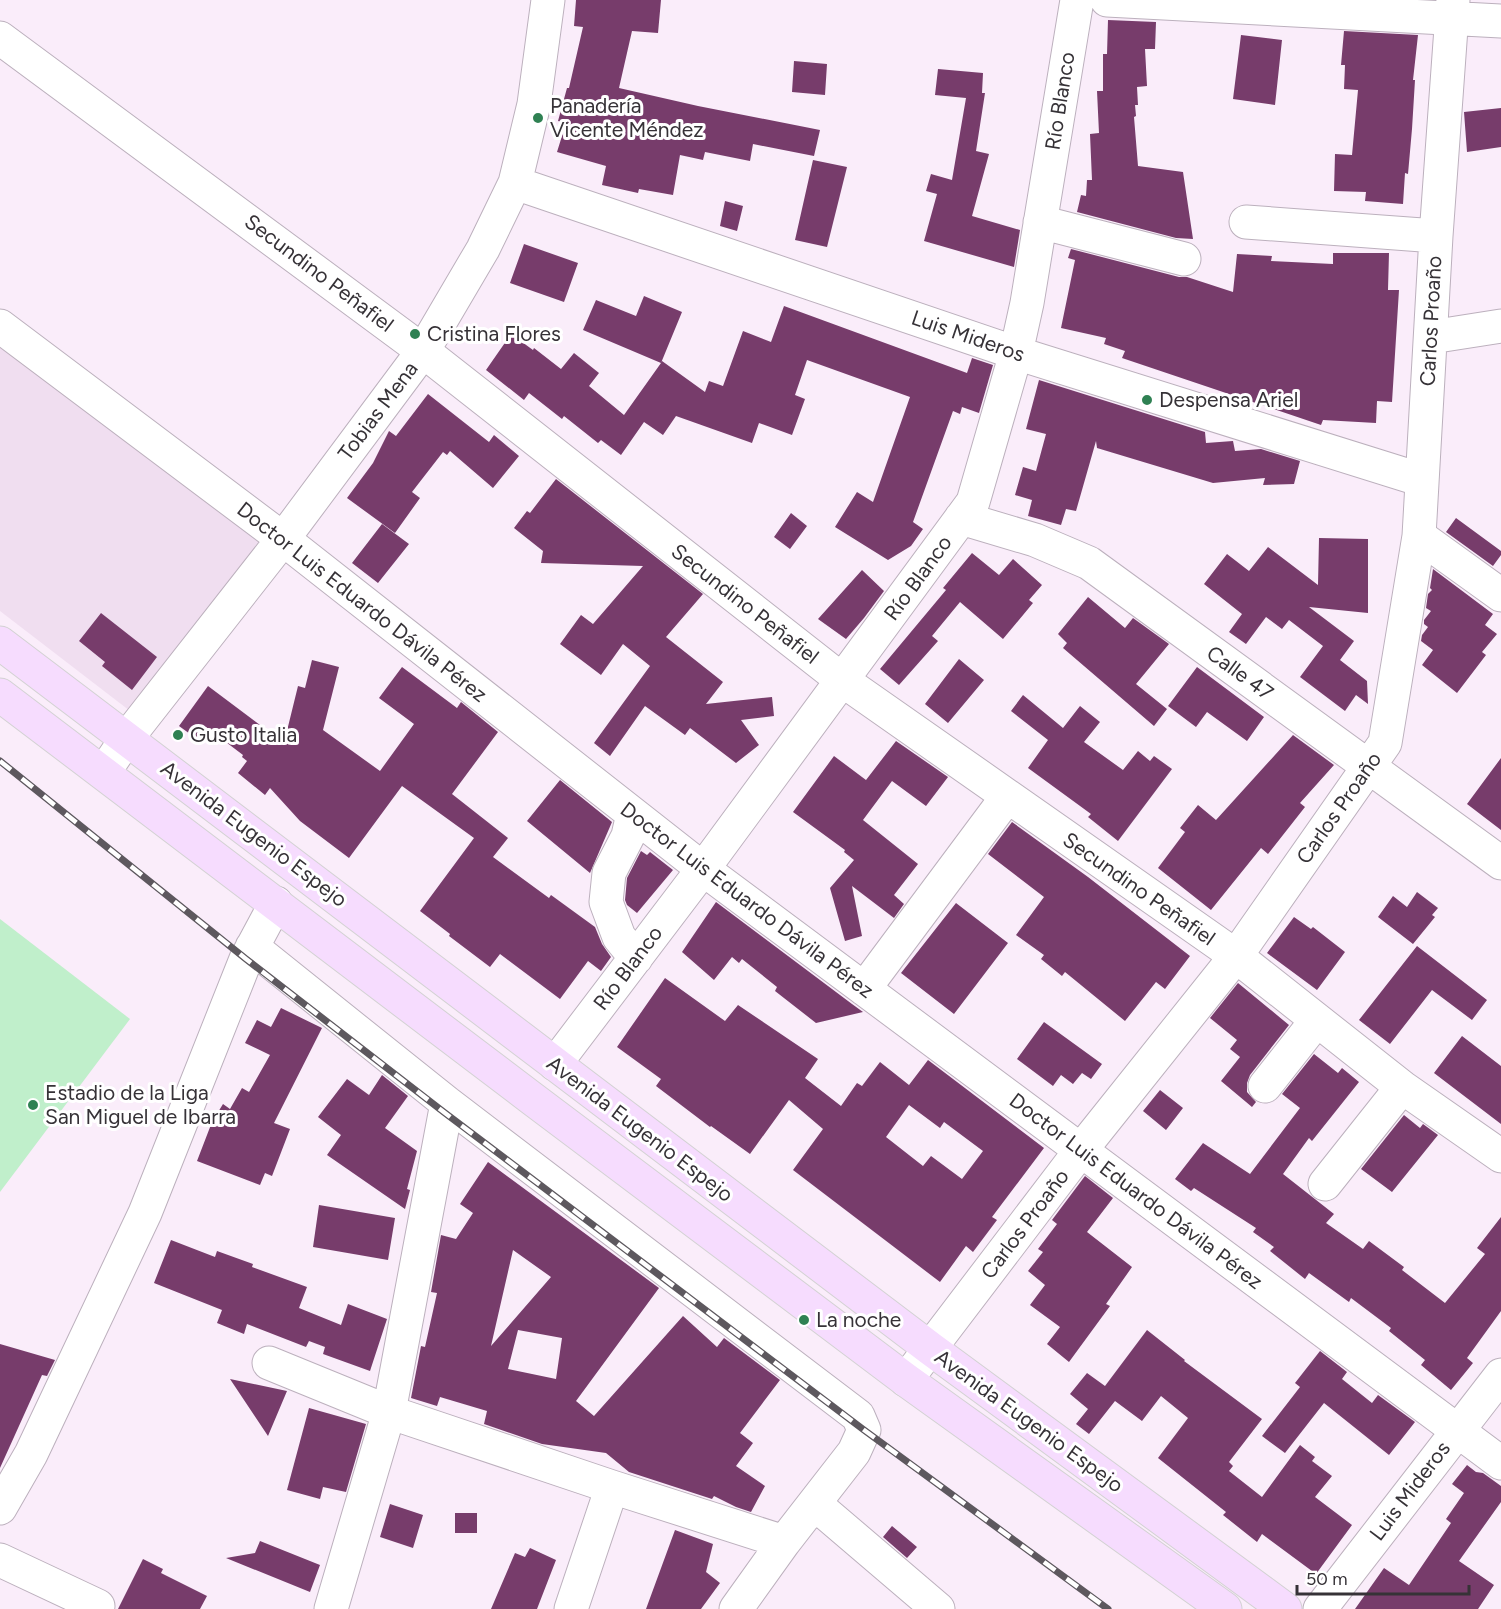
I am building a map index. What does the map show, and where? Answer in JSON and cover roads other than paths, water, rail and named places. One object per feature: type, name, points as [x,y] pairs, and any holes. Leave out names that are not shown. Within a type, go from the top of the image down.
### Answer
[{"type":"main road","name":"Avenida Eugenio Espejo","points":[[0,643],[931,1349],[1285,1609]]},
{"type":"main road","name":"Avenida Eugenio Espejo","points":[[0,695],[906,1380],[1225,1609]]},
{"type":"street","name":"Tobias Mena","points":[[104,772],[127,738],[283,539],[423,351],[483,249],[515,183],[534,104],[548,0]]},
{"type":"street","name":"Río Blanco","points":[[555,1064],[703,869],[972,502],[1016,352],[1027,303],[1077,0]]},
{"type":"street","points":[[1107,0],[1453,9],[1501,21]]},
{"type":"street","name":"Carlos Proaño","points":[[906,1380],[1081,1150],[1236,956],[1385,743],[1419,536],[1436,236],[1453,9]]},
{"type":"street","name":"Secundino Peñafiel","points":[[0,38],[423,351],[842,680],[1236,956],[1402,1087],[1501,1155]]},
{"type":"street","name":"Luis Mideros","points":[[515,183],[1016,352],[1422,480]]},
{"type":"street","points":[[1040,222],[1184,259]]},
{"type":"street","points":[[1246,222],[1436,236]]},
{"type":"street","name":"Doctor Luis Eduardo Dávila Pérez","points":[[0,326],[283,539],[703,869],[1501,1463]]},
{"type":"street","points":[[1431,337],[1501,326]]},
{"type":"street","name":"Calle 47","points":[[961,518],[1035,540],[1089,563],[1501,863]]},
{"type":"street","points":[[1419,536],[1501,595]]},
{"type":"street","points":[[864,989],[1007,797]]},
{"type":"street","points":[[633,814],[628,837],[609,873],[606,902],[619,937],[636,958]]},
{"type":"street","points":[[5,1489],[31,1454],[144,1213],[252,947],[276,903]]},
{"type":"street","points":[[252,947],[447,1103],[858,1416],[864,1430],[854,1452],[784,1542],[736,1609]]},
{"type":"street","points":[[1265,1086],[1317,1020]]},
{"type":"street","points":[[1325,1184],[1402,1087]]},
{"type":"street","points":[[331,1609],[389,1412],[447,1103]]},
{"type":"street","points":[[269,1363],[389,1412],[784,1542]]},
{"type":"street","name":"Luis Mideros","points":[[1320,1609],[1501,1375]]},
{"type":"street","points":[[571,1609],[612,1487]]},
{"type":"street","points":[[815,1504],[938,1609]]},
{"type":"street","points":[[0,1560],[98,1606]]},
{"type":"railway","points":[[0,761],[246,959],[445,1113],[864,1430],[1108,1609]]},
{"type":"place","name":"Panadería Vicente Méndez","points":[[538,118]]},
{"type":"place","name":"Cristina Flores","points":[[415,334]]},
{"type":"place","name":"Despensa Ariel","points":[[1147,400]]},
{"type":"place","name":"Gusto Italia","points":[[178,735]]},
{"type":"place","name":"Estadio de la Liga San Miguel de Ibarra","points":[[33,1105]]},
{"type":"place","name":"La noche","points":[[804,1320]]}]
